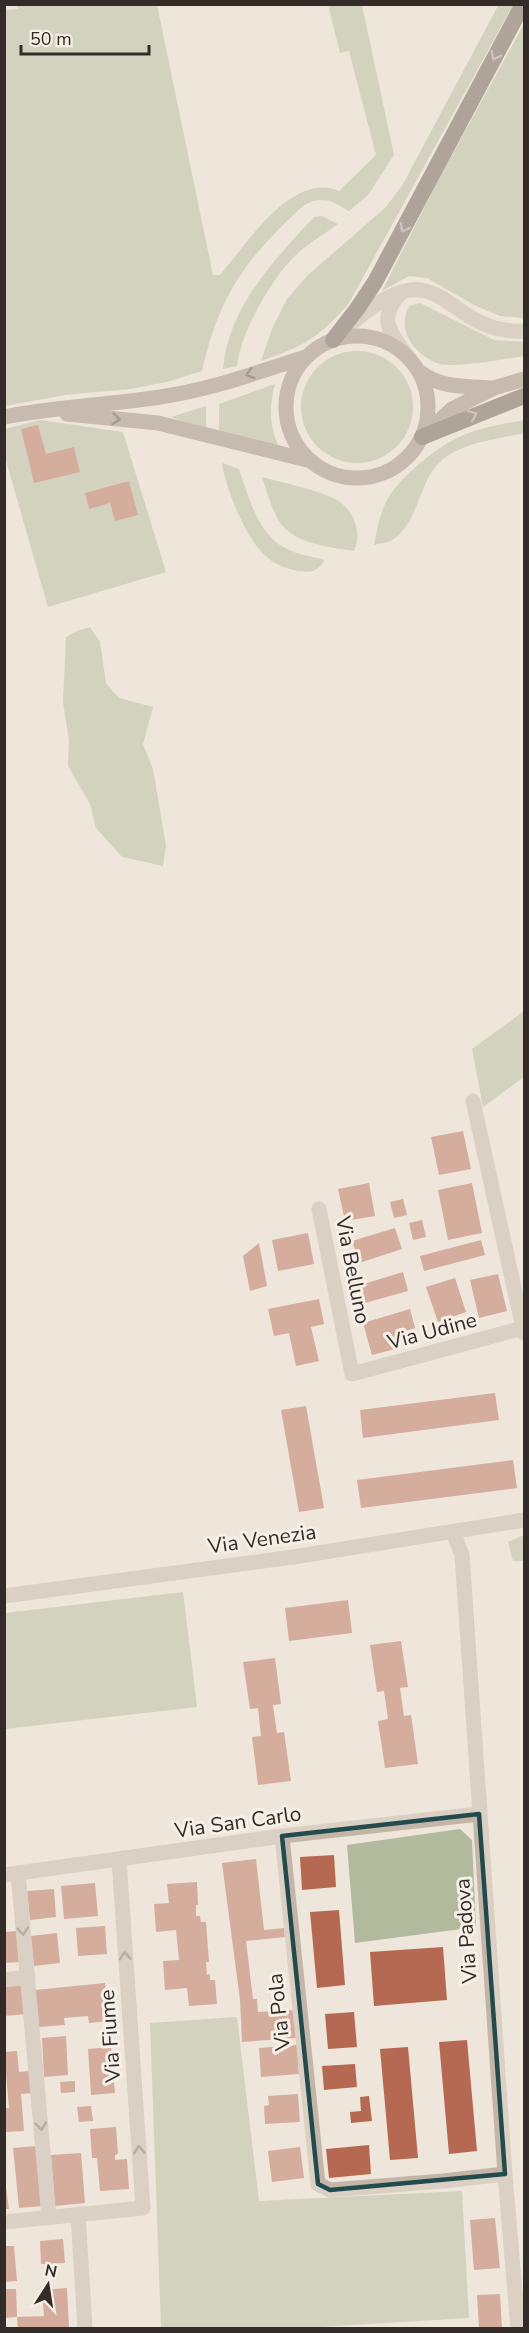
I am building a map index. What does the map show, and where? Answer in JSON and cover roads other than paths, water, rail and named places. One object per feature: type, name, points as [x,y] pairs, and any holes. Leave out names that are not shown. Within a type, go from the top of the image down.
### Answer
[{"type":"highway","points":[[333,340],[375,282],[523,4]]},
{"type":"highway","points":[[422,436],[525,396]]},
{"type":"main road","points":[[4,417],[161,397],[211,387],[306,357],[333,340],[357,336],[381,340],[392,345],[433,382],[444,385],[494,388]]},
{"type":"main road","points":[[306,357],[289,384],[286,394],[286,416],[292,436],[303,454],[311,461],[320,468],[343,477],[378,475],[400,464],[416,447],[426,424],[427,396],[414,366]]},
{"type":"main road","points":[[422,436],[452,409],[494,388],[524,379]]},
{"type":"main road","points":[[37,411],[158,423],[311,461]]},
{"type":"street","points":[[333,340],[366,310],[383,299],[403,291],[422,289],[449,302],[478,322],[509,332],[525,332]]},
{"type":"street","points":[[403,291],[389,308],[388,327],[414,366]]},
{"type":"street","points":[[473,1101],[524,1330]]},
{"type":"street","name":"Via Belluno","points":[[319,1209],[352,1374]]},
{"type":"street","name":"Via Udine","points":[[352,1374],[524,1330]]},
{"type":"street","name":"Via Venezia","points":[[4,1596],[525,1520]]},
{"type":"street","name":"Via Padova","points":[[453,1532],[462,1555],[504,2174],[519,2328]]},
{"type":"street","name":"Via San Carlo","points":[[11,1874],[282,1836],[479,1814]]},
{"type":"street","name":"Via Pola","points":[[282,1836],[318,2184],[330,2190],[504,2174]]},
{"type":"street","name":"Via Fiume","points":[[78,2215],[143,2208],[119,1860]]},
{"type":"street","points":[[11,1874],[28,1977],[49,2218]]},
{"type":"street","points":[[4,1980],[28,1977]]},
{"type":"street","points":[[4,2222],[78,2215],[85,2328]]}]
